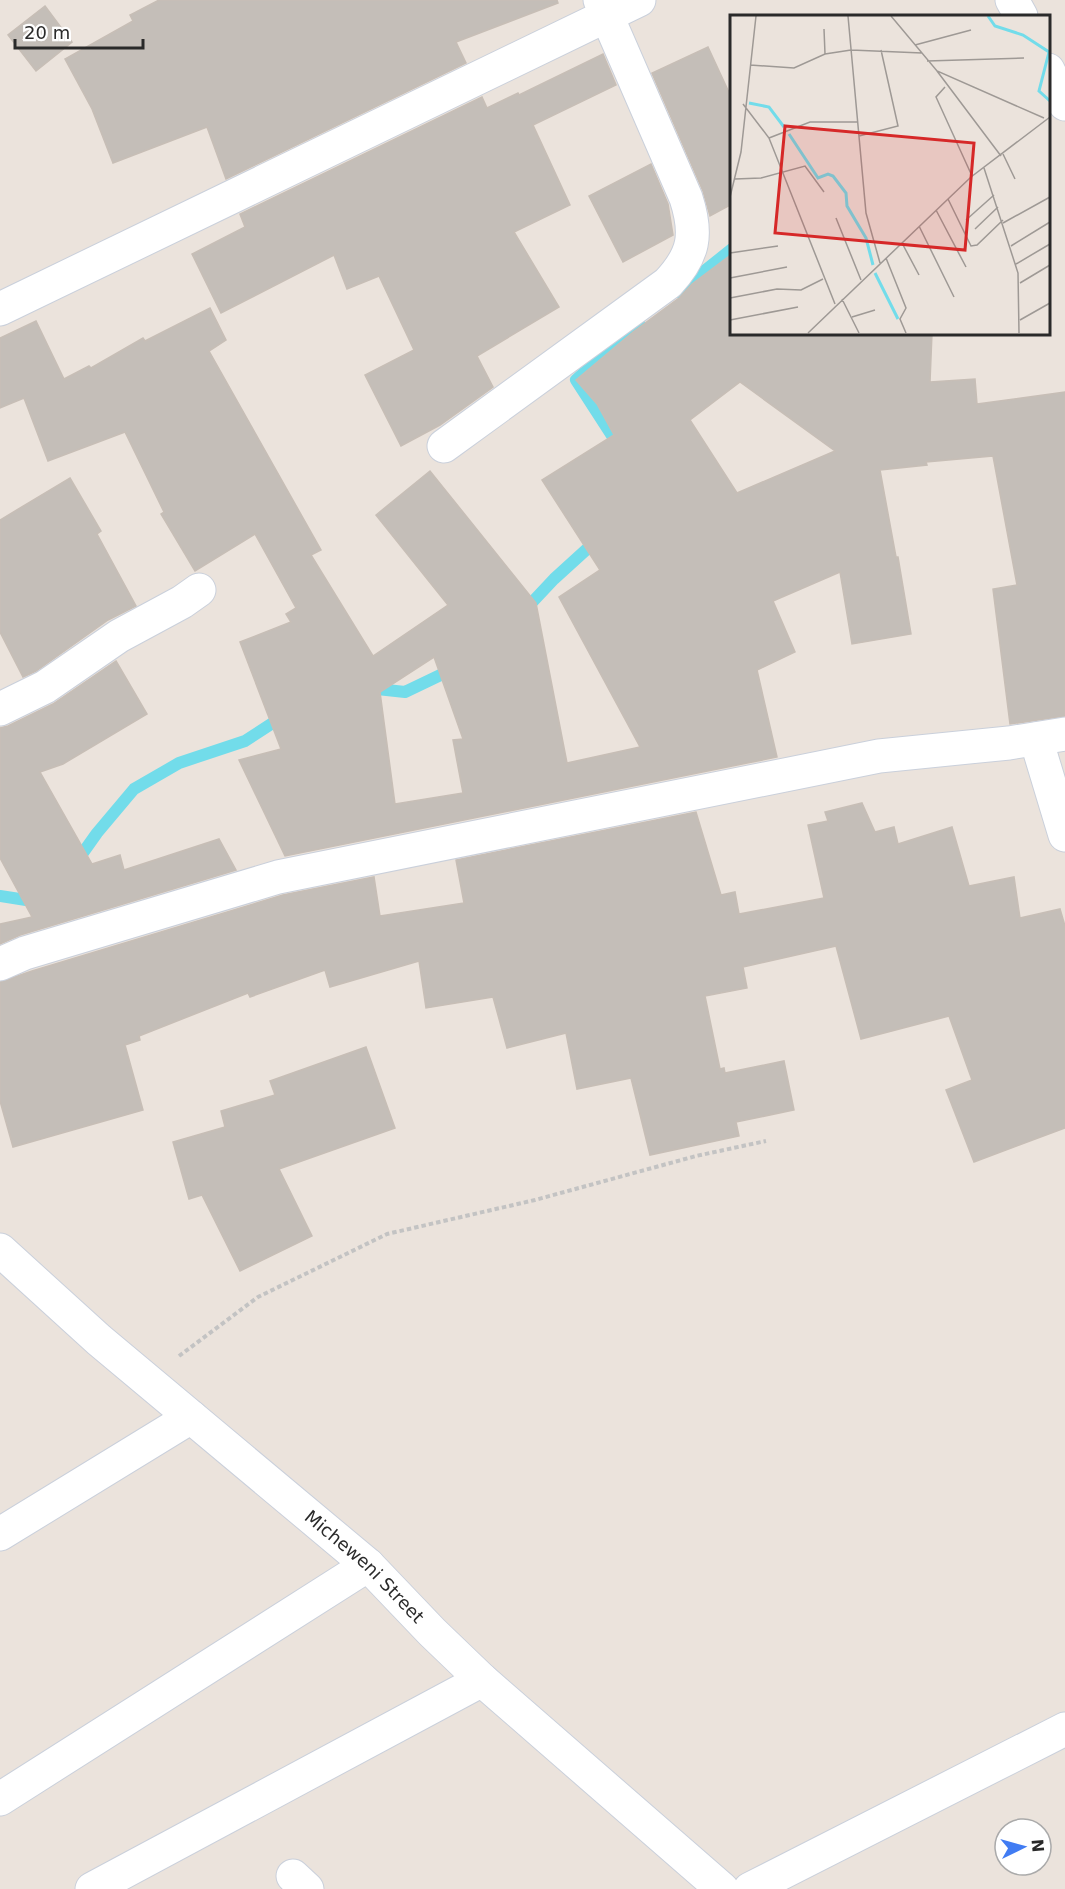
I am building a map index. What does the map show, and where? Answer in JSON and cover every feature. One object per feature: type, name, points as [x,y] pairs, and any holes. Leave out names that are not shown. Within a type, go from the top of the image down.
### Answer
[{"type":"street","points":[[0,309],[603,8],[639,0]]},
{"type":"street","points":[[1012,0],[1020,15]]},
{"type":"street","points":[[444,446],[668,283],[680,270],[689,255],[693,241],[693,220],[687,198],[603,8]]},
{"type":"street","points":[[1050,74],[1065,104]]},
{"type":"street","points":[[0,709],[45,687],[119,636],[182,602],[199,590]]},
{"type":"street","points":[[0,964],[25,953],[279,877],[879,756],[1050,737],[1065,835]]},
{"type":"street","name":"Micheweni Street","points":[[3,1258],[368,1565],[482,1680],[722,1889]]},
{"type":"street","points":[[0,1534],[191,1417]]},
{"type":"street","points":[[0,1799],[368,1565]]},
{"type":"street","points":[[92,1889],[482,1680]]},
{"type":"street","points":[[750,1889],[1065,1729]]},
{"type":"path","points":[[147,1380],[258,1297],[387,1234],[535,1200],[696,1156],[766,1141]]},
{"type":"building","points":[[159,0],[557,0],[558,3],[456,42],[466,63],[226,179],[207,127],[113,163],[92,109],[65,59],[133,21],[130,15]]},
{"type":"building","points":[[45,6],[72,42],[36,71],[8,35]]},
{"type":"building","points":[[708,47],[730,95],[730,205],[710,216],[703,191],[652,73]]},
{"type":"building","points":[[603,54],[616,85],[533,125],[570,205],[514,232],[559,307],[477,356],[493,387],[440,425],[401,446],[365,375],[414,350],[379,276],[347,289],[334,255],[221,313],[192,254],[245,227],[240,214],[482,97],[487,108]]},
{"type":"building","points":[[651,164],[668,204],[673,235],[623,262],[589,196]]},
{"type":"building","points":[[730,256],[730,334],[932,334],[930,382],[975,379],[977,404],[1065,392],[1065,716],[1010,724],[993,589],[1017,585],[993,456],[926,462],[927,465],[880,470],[911,634],[852,644],[840,572],[773,601],[795,652],[757,670],[777,757],[285,856],[239,760],[281,749],[240,642],[291,622],[286,614],[296,608],[255,534],[195,571],[161,514],[164,512],[125,432],[48,461],[24,398],[0,408],[0,338],[36,321],[64,379],[89,366],[91,368],[143,338],[145,341],[210,308],[226,340],[209,351],[321,550],[311,555],[373,656],[448,605],[376,515],[430,471],[536,603],[567,763],[640,747],[559,597],[600,570],[542,480],[614,435],[597,404],[576,380],[633,332],[679,298],[692,284]],"holes":[[[740,382],[835,451],[737,493],[690,420]],[[434,657],[463,739],[453,740],[463,793],[395,804],[380,692]]]},
{"type":"building","points":[[70,478],[101,531],[97,534],[136,606],[108,620],[36,671],[23,677],[0,632],[0,520]]},
{"type":"building","points":[[116,661],[147,714],[63,764],[40,772],[92,864],[120,855],[124,870],[219,839],[236,870],[20,935],[0,944],[0,924],[32,917],[0,858],[0,728],[53,704]]},
{"type":"building","points":[[862,803],[875,832],[894,827],[898,844],[952,827],[969,886],[1014,877],[1020,918],[1060,909],[1065,926],[1065,1128],[974,1162],[946,1090],[972,1080],[949,1016],[861,1039],[836,946],[743,967],[747,988],[705,996],[720,1069],[724,1068],[725,1073],[784,1061],[794,1110],[736,1122],[739,1136],[650,1155],[631,1078],[577,1089],[566,1033],[507,1048],[493,997],[426,1008],[419,961],[330,987],[325,970],[250,997],[248,993],[139,1036],[140,1040],[125,1045],[143,1110],[13,1147],[0,1101],[0,982],[283,895],[374,877],[380,916],[464,903],[456,860],[696,812],[721,895],[735,892],[739,914],[824,898],[808,825],[828,821],[825,812]]},
{"type":"building","points":[[366,1047],[395,1128],[279,1169],[312,1236],[240,1271],[202,1195],[189,1199],[173,1142],[225,1127],[221,1111],[275,1095],[270,1081]]},
{"type":"waterway","points":[[678,292],[730,251]]},
{"type":"waterway","points":[[620,448],[576,380],[639,323]]},
{"type":"waterway","points":[[523,612],[554,579],[598,539]]},
{"type":"waterway","points":[[368,688],[405,692],[453,669]]},
{"type":"waterway","points":[[75,864],[97,833],[134,789],[179,763],[245,741],[285,715]]},
{"type":"waterway","points":[[0,896],[26,900],[36,893]]}]
